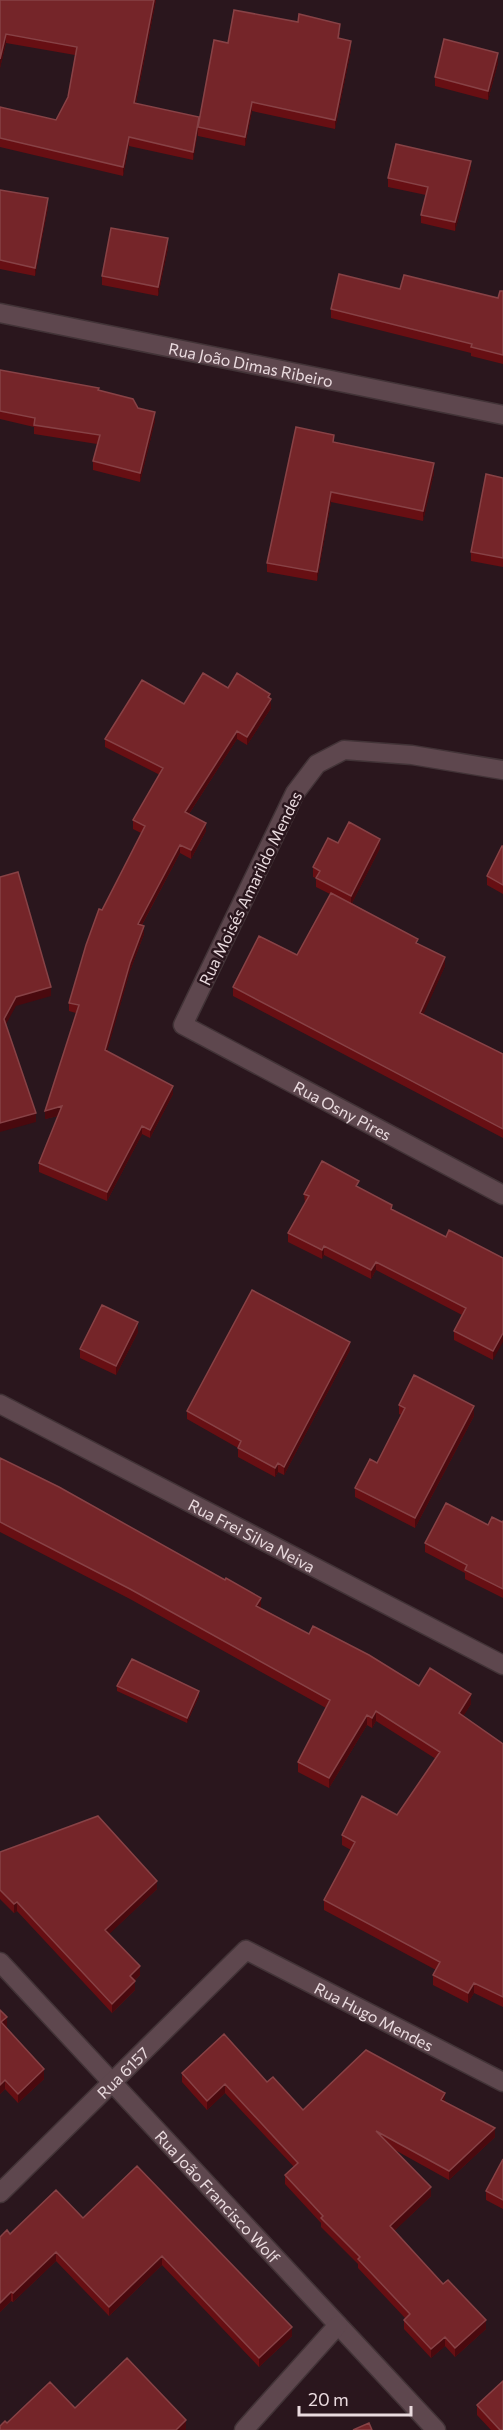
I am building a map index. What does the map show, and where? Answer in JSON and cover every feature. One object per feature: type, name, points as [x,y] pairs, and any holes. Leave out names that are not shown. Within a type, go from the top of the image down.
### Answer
[{"type":"street","name":"Rua João Dimas Ribeiro","points":[[0,313],[503,415]]},
{"type":"street","name":"Rua Moisés Amarildo Mendes","points":[[183,1025],[296,793],[316,764],[344,750],[376,751],[503,770]]},
{"type":"street","name":"Rua Osny Pires","points":[[183,1025],[503,1195]]},
{"type":"street","name":"Rua Frei Silva Neiva","points":[[0,1404],[503,1665]]},
{"type":"street","name":"Rua Hugo Mendes","points":[[246,1950],[503,2082]]},
{"type":"street","name":"Rua 6157","points":[[0,2193],[246,1950]]},
{"type":"street","name":"Rua João Francisco Wolf","points":[[0,1962],[436,2430]]},
{"type":"street","points":[[244,2430],[338,2325]]},
{"type":"building","points":[[0,0],[154,0],[134,103],[199,117],[193,152],[129,137],[123,167],[0,138],[0,107],[56,120],[68,97],[77,47],[6,34],[0,59]]},
{"type":"building","points":[[234,10],[298,22],[299,14],[340,24],[338,38],[351,41],[335,120],[252,102],[245,137],[198,127],[214,40],[228,43]]},
{"type":"building","points":[[444,39],[498,53],[488,91],[435,77]]},
{"type":"building","points":[[396,144],[471,161],[455,222],[421,215],[428,187],[388,178]]},
{"type":"building","points":[[0,190],[48,198],[35,268],[0,260]]},
{"type":"building","points":[[111,228],[168,238],[158,287],[102,276]]},
{"type":"building","points":[[339,274],[400,289],[404,275],[498,298],[500,291],[503,291],[503,355],[471,347],[472,344],[331,309]]},
{"type":"building","points":[[0,370],[99,388],[98,390],[133,399],[138,408],[155,412],[140,473],[93,461],[100,435],[34,425],[35,418],[0,411]]},
{"type":"building","points":[[296,427],[334,435],[333,442],[434,463],[423,511],[331,492],[317,572],[267,563]]},
{"type":"building","points":[[486,474],[503,478],[503,558],[471,552]]},
{"type":"building","points":[[203,673],[228,688],[237,673],[270,694],[268,697],[271,699],[247,737],[237,731],[185,812],[206,823],[191,850],[180,845],[138,924],[144,926],[130,963],[105,1050],[173,1086],[150,1130],[142,1126],[107,1192],[39,1163],[62,1106],[45,1111],[79,1005],[69,1003],[86,945],[99,909],[102,910],[145,826],[133,820],[163,768],[105,739],[142,680],[184,704]]},
{"type":"building","points":[[349,822],[380,839],[351,896],[316,878],[320,871],[313,867],[328,838],[338,843]]},
{"type":"building","points":[[503,846],[503,885],[487,876]]},
{"type":"building","points":[[18,872],[51,987],[16,997],[4,1019],[36,1113],[0,1123],[0,877]]},
{"type":"building","points":[[331,893],[418,939],[416,943],[445,957],[420,1013],[503,1054],[503,1129],[233,987],[259,936],[297,955]]},
{"type":"building","points":[[322,1161],[359,1181],[356,1186],[392,1205],[391,1209],[446,1237],[449,1230],[503,1258],[503,1333],[493,1351],[454,1331],[466,1308],[376,1262],[371,1270],[324,1246],[322,1250],[288,1233],[309,1196],[304,1194]]},
{"type":"building","points":[[252,1290],[350,1342],[284,1467],[278,1463],[275,1468],[238,1448],[241,1441],[187,1411]]},
{"type":"building","points":[[102,1305],[138,1322],[116,1366],[80,1349]]},
{"type":"building","points":[[414,1375],[474,1406],[415,1518],[355,1488],[370,1459],[377,1463],[405,1408],[399,1405]]},
{"type":"building","points":[[0,1458],[59,1487],[225,1580],[226,1578],[261,1598],[256,1606],[309,1634],[313,1626],[369,1655],[419,1686],[430,1668],[471,1694],[459,1713],[503,1744],[503,1997],[474,1983],[468,1993],[433,1975],[440,1962],[324,1900],[355,1842],[342,1835],[362,1796],[397,1815],[440,1752],[376,1711],[372,1718],[367,1715],[329,1778],[298,1762],[330,1700],[130,1589],[0,1522]]},
{"type":"building","points":[[446,1503],[488,1525],[492,1517],[503,1521],[503,1589],[465,1570],[467,1565],[425,1543]]},
{"type":"building","points":[[132,1659],[199,1691],[187,1718],[117,1686]]},
{"type":"building","points":[[98,1816],[157,1881],[105,1930],[140,1966],[130,1976],[135,1981],[112,2004],[17,1902],[14,1904],[0,1890],[0,1852]]},
{"type":"building","points":[[0,2010],[7,2017],[1,2022],[44,2069],[18,2094],[5,2080],[0,2085]]},
{"type":"building","points":[[224,2034],[267,2082],[273,2077],[303,2110],[366,2050],[445,2093],[441,2100],[495,2128],[449,2171],[376,2131],[431,2187],[390,2226],[443,2284],[448,2280],[486,2320],[455,2348],[445,2337],[431,2349],[404,2320],[410,2314],[358,2259],[360,2257],[321,2218],[323,2216],[285,2175],[298,2163],[225,2084],[207,2101],[182,2073]]},
{"type":"building","points":[[503,2159],[503,2200],[486,2191]]},
{"type":"building","points":[[137,2166],[292,2327],[259,2358],[162,2256],[109,2307],[56,2252],[0,2303],[0,2237],[7,2230],[10,2234],[56,2190],[83,2218]]},
{"type":"building","points":[[127,2358],[186,2420],[176,2430],[0,2430],[0,2426],[5,2421],[7,2423],[50,2382],[75,2408]]},
{"type":"building","points":[[503,2381],[503,2430],[500,2430],[477,2405]]},
{"type":"building","points":[[369,2423],[372,2430],[353,2430]]}]
